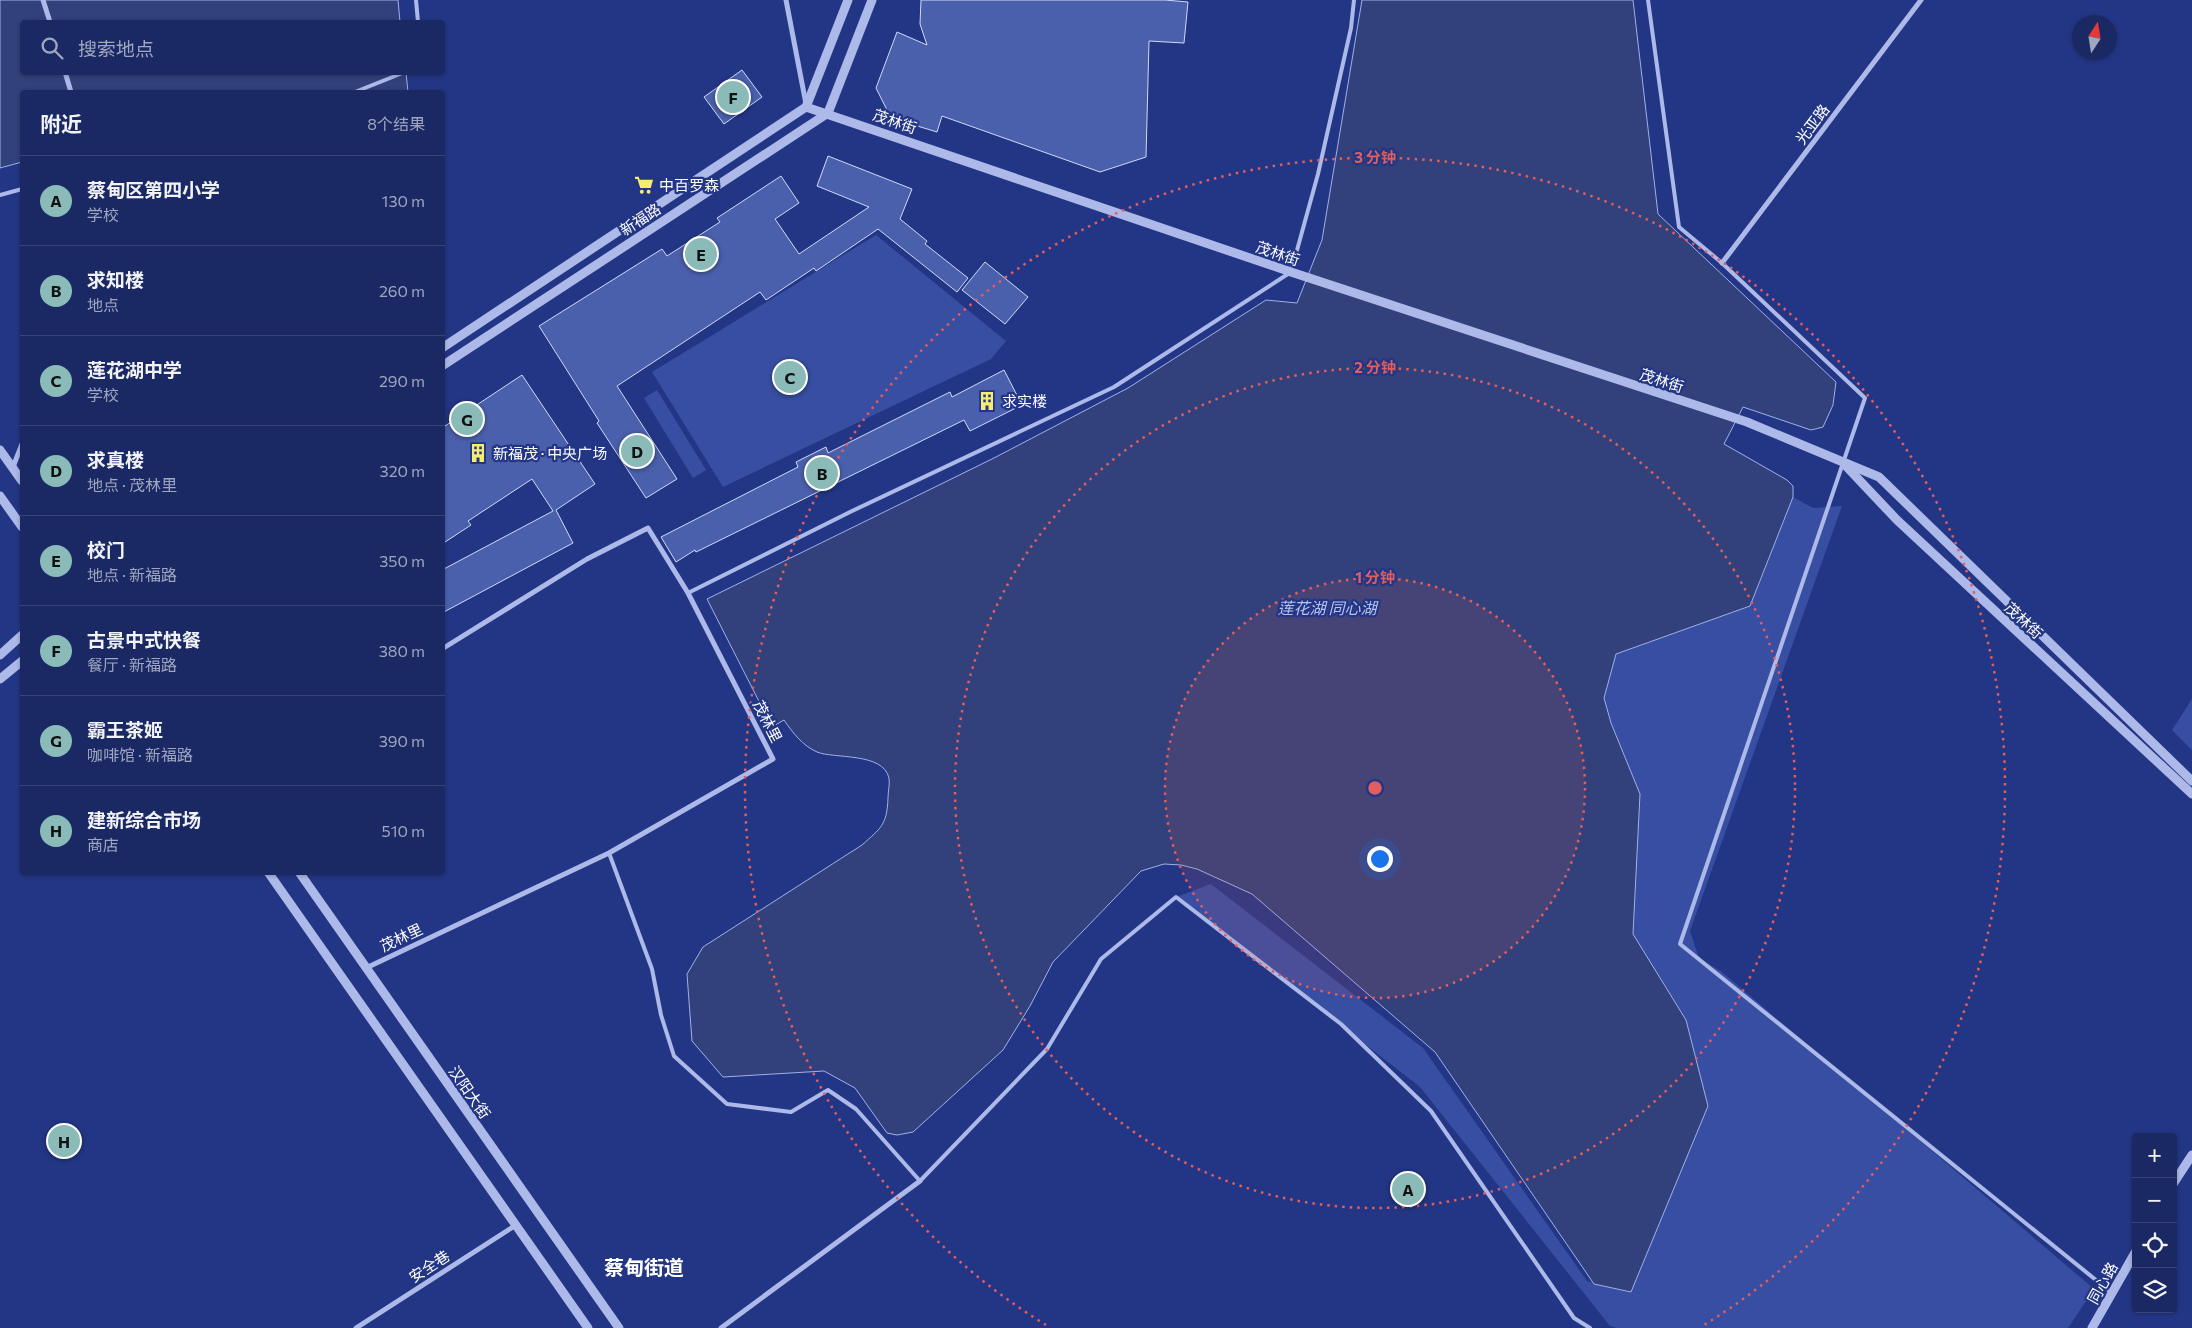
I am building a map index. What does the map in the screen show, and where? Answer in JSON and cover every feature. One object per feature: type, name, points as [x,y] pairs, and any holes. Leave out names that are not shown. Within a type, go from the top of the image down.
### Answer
[{"type":"street","points":[[42,0],[49,20]]},
{"type":"street","points":[[786,0],[806,106]]},
{"type":"street","points":[[806,106],[848,0]]},
{"type":"street","points":[[828,113],[872,0]]},
{"type":"street","name":"光亚路","points":[[1722,263],[1921,0]]},
{"type":"street","points":[[66,75],[70,90]]},
{"type":"street","name":"茂林街","points":[[806,106],[1291,272],[1747,422],[1879,477],[2192,781]]},
{"type":"street","name":"新福路","points":[[445,346],[806,106]]},
{"type":"street","name":"新福路","points":[[445,364],[828,113]]},
{"type":"street","points":[[12,467],[20,449]]},
{"type":"street","points":[[0,450],[20,478]]},
{"type":"street","name":"茂林街","points":[[1842,462],[1897,520],[2192,794]]},
{"type":"street","points":[[0,496],[20,523]]},
{"type":"street","name":"茂林里","points":[[365,968],[610,853],[774,759],[688,592],[648,528],[587,559],[445,647]]},
{"type":"street","points":[[0,654],[20,637]]},
{"type":"street","points":[[0,679],[20,663]]},
{"type":"street","points":[[270,875],[588,1328]]},
{"type":"street","name":"汉阳大街","points":[[300,875],[619,1328]]},
{"type":"street","points":[[2177,1178],[2192,1155]]},
{"type":"street","points":[[721,1328],[920,1181]]},
{"type":"street","name":"安全巷","points":[[356,1328],[516,1224]]},
{"type":"street","name":"同心路","points":[[2092,1328],[2132,1258]]},
{"type":"lane","points":[[416,0],[418,20]]},
{"type":"lane","points":[[688,592],[850,512],[1114,387],[1291,272],[1318,174],[1351,28],[1354,0]]},
{"type":"lane","points":[[1648,0],[1679,227],[1722,263],[1865,398],[1680,944],[2112,1293]]},
{"type":"lane","points":[[360,90],[398,75]]},
{"type":"lane","points":[[0,195],[20,190]]},
{"type":"lane","points":[[610,853],[652,969],[661,1015],[674,1056],[727,1104],[791,1112],[828,1090],[856,1109],[920,1181],[1047,1049],[1102,959],[1176,897],[1341,1024],[1431,1111],[1574,1318],[1590,1328]]},
{"type":"shaded area","points":[[876,235],[1006,341],[991,359],[723,487],[652,372]]},
{"type":"shaded area","points":[[657,390],[706,470],[693,478],[644,398]]},
{"type":"shaded area","points":[[1793,497],[1813,508],[1842,506],[1690,931],[1699,958],[1722,972],[2094,1289],[2068,1328],[1617,1328],[1610,1326],[1420,1087],[1176,897],[1211,884],[1423,1048],[1587,1281],[1631,1292],[1686,1020],[1632,934],[1640,794],[1611,723],[1604,699],[1616,654],[1750,606]]},
{"type":"shaded area","points":[[2192,699],[2192,750],[2172,730]]},
{"type":"water","points":[[0,0],[398,0],[400,20],[20,20],[20,75],[406,75],[408,90],[20,90],[20,163],[0,168]]},
{"type":"water","name":"莲花湖 同心湖","points":[[1362,0],[1633,0],[1658,214],[1836,382],[1833,405],[1823,427],[1811,430],[1743,407],[1724,444],[1787,480],[1793,486],[1793,497],[1750,606],[1616,654],[1604,698],[1611,723],[1640,794],[1633,934],[1686,1020],[1708,1106],[1631,1292],[1594,1284],[1435,1052],[1252,894],[1197,869],[1181,865],[1164,864],[1141,871],[1053,962],[1030,1006],[1003,1050],[913,1132],[897,1135],[887,1133],[855,1088],[824,1071],[723,1077],[692,1041],[687,974],[703,947],[862,845],[882,825],[886,814],[889,783],[885,770],[878,764],[868,760],[817,752],[794,734],[784,720],[772,727],[707,599],[994,458],[1128,388],[1266,300],[1297,303],[1322,240]]},
{"type":"building","points":[[921,0],[1165,0],[1188,2],[1184,43],[1149,41],[1146,157],[1100,172],[942,116],[937,132],[891,118],[876,88],[897,32],[927,45],[920,24]]},
{"type":"building","points":[[742,70],[762,97],[724,124],[704,97]]},
{"type":"building","points":[[828,156],[912,189],[900,219],[927,241],[925,244],[968,278],[957,292],[878,229],[816,271],[814,268],[766,300],[760,292],[617,386],[677,479],[646,498],[597,423],[599,421],[539,326],[662,249],[667,256],[720,222],[717,218],[781,176],[799,203],[775,219],[799,254],[869,207],[817,186]]},
{"type":"building","points":[[985,262],[1028,297],[1005,324],[962,290]]},
{"type":"building","points":[[1004,370],[1022,405],[970,431],[964,420],[696,552],[695,550],[676,562],[661,537],[798,467],[796,462],[826,447],[828,453],[950,392],[952,397]]},
{"type":"building","points":[[522,375],[595,484],[556,510],[573,543],[445,611],[445,568],[553,511],[532,479],[468,521],[471,525],[445,542],[445,426]]},
{"type":"place","name":"古景中式快餐","points":[[733,97]]},
{"type":"place","name":"中百罗森","points":[[644,185]]},
{"type":"place","name":"校门","points":[[701,254]]},
{"type":"place","name":"莲花湖中学","points":[[790,377]]},
{"type":"place","name":"求实楼","points":[[987,401]]},
{"type":"place","name":"霸王茶姬","points":[[467,419]]},
{"type":"place","name":"求真楼","points":[[637,451]]},
{"type":"place","name":"新福茂 · 中央广场","points":[[478,453]]},
{"type":"place","name":"求知楼","points":[[822,473]]},
{"type":"place","name":"建新综合市场","points":[[64,1141]]},
{"type":"place","name":"蔡甸区第四小学","points":[[1408,1189]]},
{"type":"district","name":"蔡甸街道","points":[[644,1267]]}]
